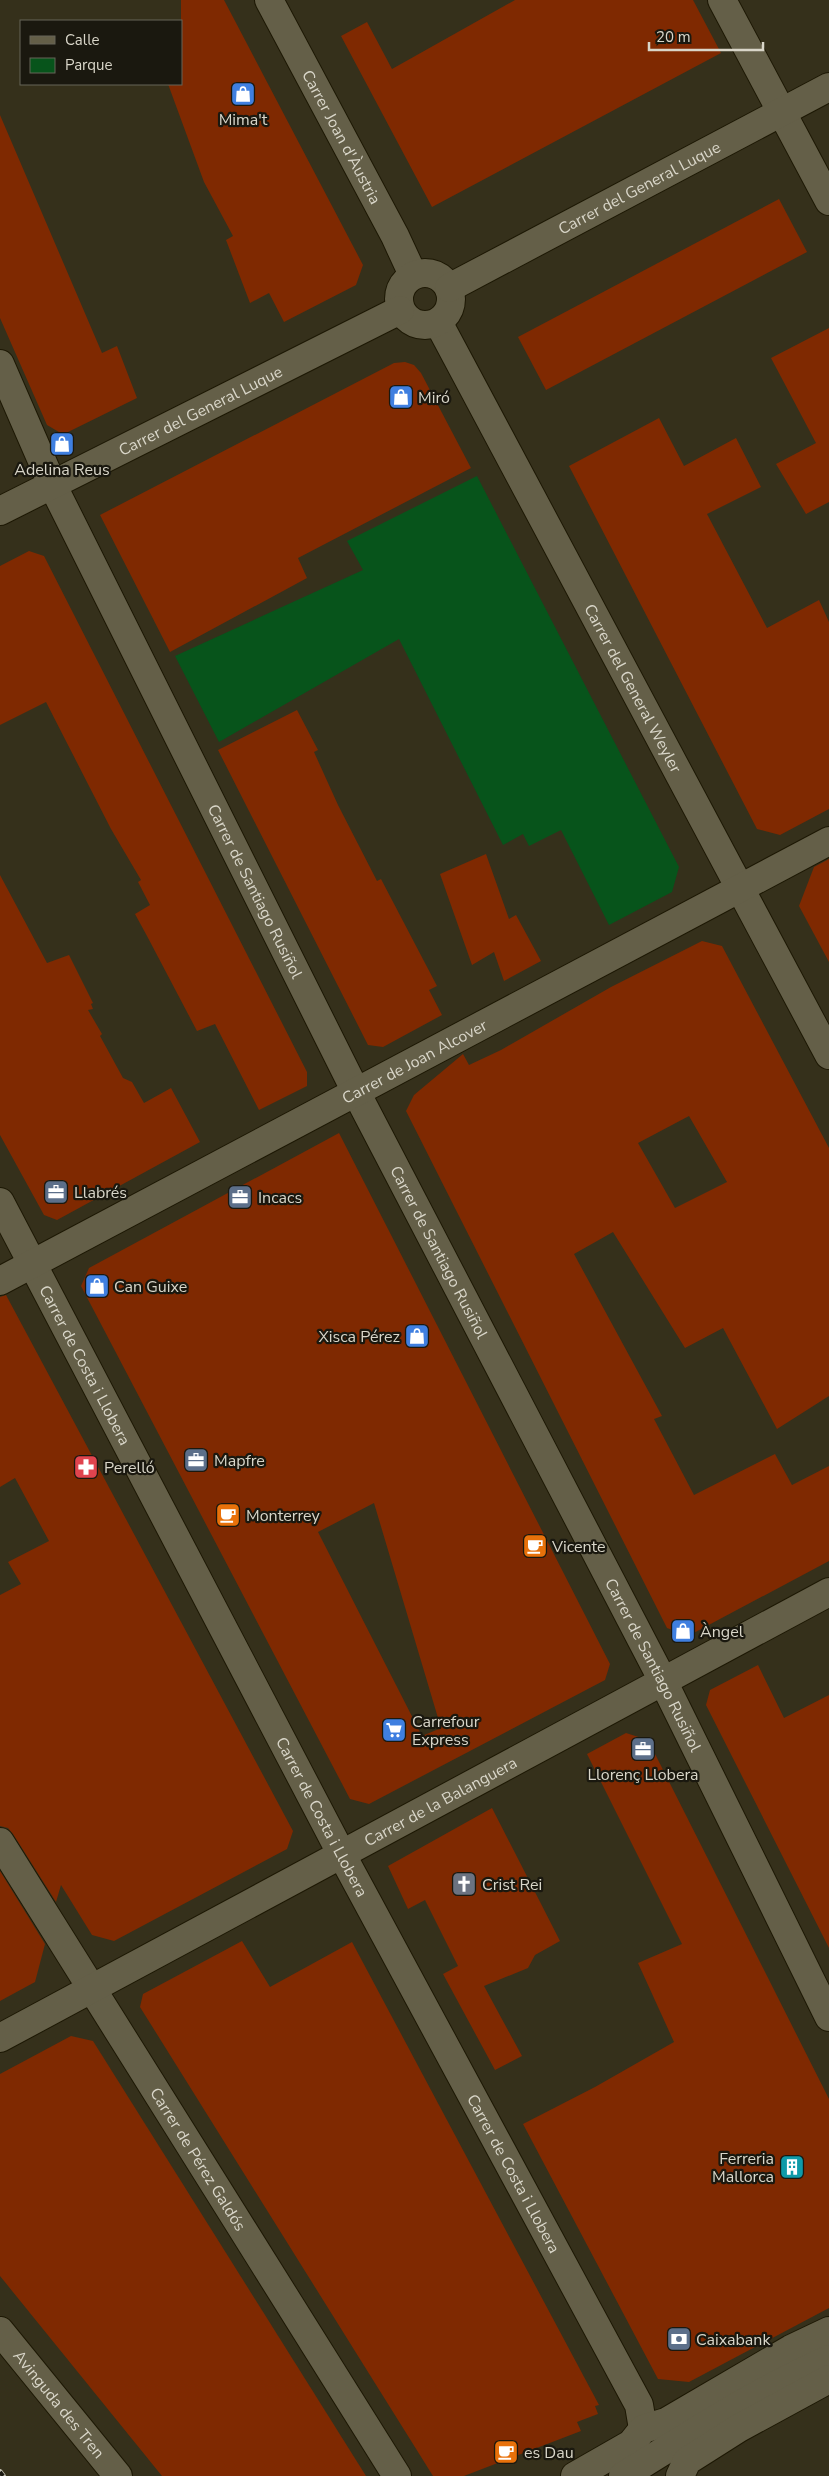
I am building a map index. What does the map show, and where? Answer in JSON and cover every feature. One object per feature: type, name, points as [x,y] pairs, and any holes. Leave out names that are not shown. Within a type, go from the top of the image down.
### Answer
[{"type":"street","name":"Carrer Joan d'Àustria","points":[[269,0],[395,236],[413,275]]},
{"type":"street","points":[[722,0],[829,201]]},
{"type":"street","name":"Carrer del General Luque","points":[[449,288],[829,87]]},
{"type":"street","points":[[424,272],[434,274],[449,288],[450,307],[446,316],[438,322],[428,325],[417,324],[407,319],[400,310],[398,300],[400,290],[405,281],[413,275],[424,272]]},
{"type":"street","name":"Carrer del General Luque","points":[[0,512],[400,310]]},
{"type":"street","name":"Carrer del General Weyler","points":[[438,322],[829,1055]]},
{"type":"street","name":"Carrer de Santiago Rusiñol","points":[[0,364],[54,486],[356,1092],[663,1681],[829,2017]]},
{"type":"street","name":"Carrer de Joan Alcover","points":[[0,1281],[829,841]]},
{"type":"street","name":"Carrer de Costa i Llobera","points":[[0,1202],[342,1855],[639,2405],[643,2429]]},
{"type":"street","name":"Carrer de la Balanguera","points":[[0,2038],[829,1592]]},
{"type":"street","name":"Carrer de Pérez Galdós","points":[[0,1842],[397,2476]]},
{"type":"street","name":"Avinguda des Tren","points":[[0,2331],[118,2476]]},
{"type":"street","points":[[575,2476],[631,2444],[643,2429],[666,2422],[791,2349],[829,2331]]},
{"type":"street","points":[[623,2476],[717,2419],[799,2373],[829,2359]]},
{"type":"street","points":[[680,2476],[687,2461],[739,2428],[829,2380]]},
{"type":"green space","points":[[477,476],[679,867],[672,892],[609,925],[561,830],[529,846],[523,834],[503,845],[399,639],[219,742],[175,656],[363,570],[347,541]]},
{"type":"building","points":[[181,0],[224,0],[363,265],[356,285],[284,322],[269,293],[250,303],[226,240],[233,236],[204,182],[168,85],[182,85]]},
{"type":"building","points":[[515,0],[693,0],[721,53],[432,207],[341,36],[367,22],[392,69]]},
{"type":"building","points":[[0,115],[102,353],[117,346],[137,398],[66,433],[59,432],[47,425],[0,318]]},
{"type":"building","points":[[779,199],[807,252],[546,390],[518,337]]},
{"type":"building","points":[[829,328],[829,502],[806,514],[776,464],[816,443],[771,358]]},
{"type":"building","points":[[405,362],[414,365],[421,373],[471,468],[298,558],[307,578],[170,652],[100,515],[394,363]]},
{"type":"building","points":[[659,418],[684,466],[736,438],[761,487],[707,514],[767,628],[819,600],[829,622],[829,809],[780,835],[757,829],[569,466]]},
{"type":"building","points":[[29,551],[44,556],[307,1072],[307,1086],[259,1110],[215,1024],[197,1031],[135,914],[150,905],[138,882],[141,880],[111,829],[46,702],[0,725],[0,566]]},
{"type":"building","points":[[297,710],[318,750],[314,752],[338,805],[377,881],[381,879],[437,986],[429,990],[442,1015],[383,1047],[368,1045],[218,750]]},
{"type":"building","points":[[486,854],[509,919],[516,915],[541,961],[504,981],[494,952],[472,965],[440,874]]},
{"type":"building","points":[[829,859],[829,962],[799,906],[814,867]]},
{"type":"building","points":[[0,875],[47,963],[69,955],[93,1003],[91,1004],[93,1009],[88,1010],[123,1078],[132,1082],[144,1103],[171,1088],[200,1142],[57,1220],[44,1215],[0,1135]]},
{"type":"building","points":[[702,941],[722,946],[829,1148],[829,1396],[777,1429],[723,1328],[685,1348],[613,1232],[574,1254],[662,1416],[654,1419],[694,1495],[775,1454],[792,1485],[829,1466],[829,1561],[688,1636],[667,1628],[406,1111],[414,1095],[463,1054],[469,1065],[501,1050],[611,987]],"holes":[[[689,1116],[727,1182],[675,1208],[638,1143]]]},
{"type":"building","points":[[339,1133],[610,1664],[605,1680],[369,1804],[350,1799],[81,1286],[89,1268]],"holes":[[[374,1503],[441,1728],[422,1736],[318,1532]]]},
{"type":"building","points":[[6,1295],[293,1831],[287,1849],[114,1941],[92,1935],[61,1885],[56,1902],[13,1834],[8,1828],[0,1826],[0,1595],[21,1584],[8,1562],[49,1541],[15,1478],[0,1487],[0,1297]]},
{"type":"building","points":[[758,1665],[784,1718],[829,1695],[829,1948],[706,1705],[710,1690]]},
{"type":"building","points":[[626,1733],[648,1740],[829,2099],[829,2308],[689,2382],[658,2379],[523,2124],[595,2087],[674,2042],[638,1963],[682,1944],[587,1754]]},
{"type":"building","name":"Crist Rei","points":[[492,1808],[560,1941],[535,1955],[528,1968],[484,1986],[522,2056],[495,2070],[443,1974],[458,1966],[425,1900],[408,1909],[388,1866]]},
{"type":"building","points":[[0,1871],[45,1944],[35,1982],[0,2001]]},
{"type":"building","points":[[242,1941],[270,1987],[352,1942],[599,2405],[595,2406],[598,2414],[577,2422],[581,2431],[464,2476],[433,2476],[140,2007],[143,1994]]},
{"type":"building","points":[[71,2036],[93,2041],[366,2476],[162,2476],[0,2276],[0,2074]]},
{"type":"railway","points":[[0,2472],[3,2476]]},
{"type":"place","name":"Mima't","points":[[243,94]]},
{"type":"place","name":"Miró","points":[[401,397]]},
{"type":"place","name":"Adelina Reus","points":[[62,444]]},
{"type":"place","name":"Llabrés","points":[[56,1192]]},
{"type":"place","name":"Incacs","points":[[240,1197]]},
{"type":"place","name":"Can Guixe","points":[[97,1286]]},
{"type":"place","name":"Xisca Pérez","points":[[417,1336]]},
{"type":"place","name":"Mapfre","points":[[196,1460]]},
{"type":"place","name":"Perelló","points":[[86,1467]]},
{"type":"place","name":"Monterrey","points":[[228,1515]]},
{"type":"place","name":"Vicente","points":[[535,1546]]},
{"type":"place","name":"Àngel","points":[[683,1631]]},
{"type":"place","name":"Carrefour Express","points":[[394,1730]]},
{"type":"place","name":"Llorenç Llobera","points":[[643,1749]]},
{"type":"place","name":"Crist Rei","points":[[464,1884]]},
{"type":"place","name":"Ferreria Mallorca","points":[[792,2167]]},
{"type":"place","name":"Caixabank","points":[[679,2339]]},
{"type":"place","name":"es Dau","points":[[506,2452]]}]
